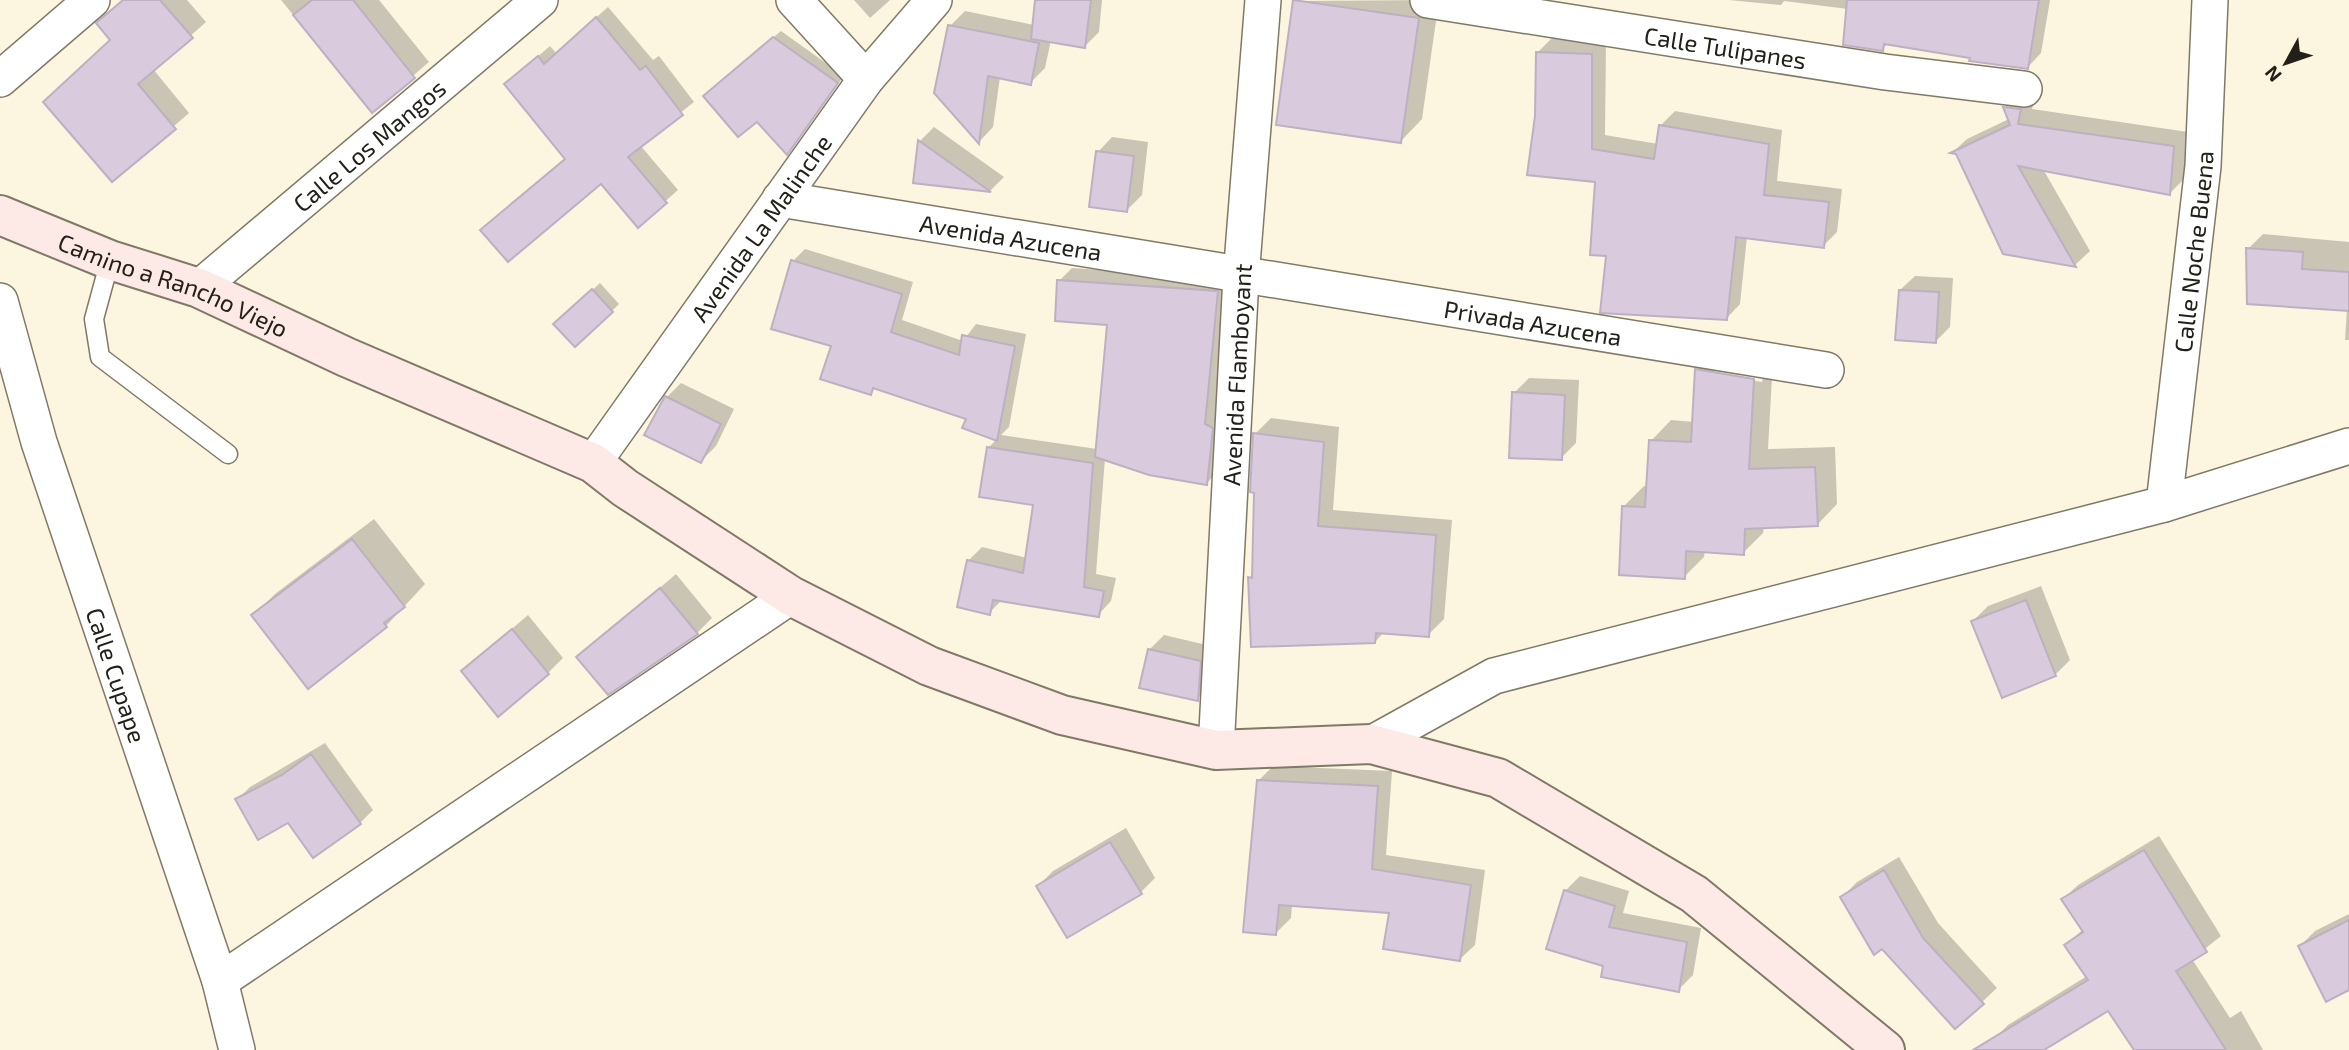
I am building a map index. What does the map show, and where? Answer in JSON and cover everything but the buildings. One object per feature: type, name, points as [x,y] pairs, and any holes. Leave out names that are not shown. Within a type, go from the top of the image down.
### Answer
[{"type":"street","points":[[0,79],[92,0]]},
{"type":"street","name":"Calle Los Mangos","points":[[199,288],[540,0]]},
{"type":"street","points":[[794,0],[866,79]]},
{"type":"street","name":"Avenida La Malinche","points":[[593,463],[866,79],[934,0]]},
{"type":"street","name":"Avenida Flamboyant","points":[[1216,750],[1241,277],[1263,0]]},
{"type":"street","name":"Calle Tulipanes","points":[[1428,0],[1885,72],[2024,89]]},
{"type":"street","name":"Calle Noche Buena","points":[[2164,504],[2203,166],[2210,0]]},
{"type":"street","name":"Avenida Azucena","points":[[780,199],[1241,277]]},
{"type":"street","name":"Camino a Rancho Viejo","points":[[0,215],[110,260],[199,288],[346,357],[593,463],[625,488],[790,596],[929,666],[1062,715],[1216,750],[1371,744],[1498,778],[1694,894],[1885,1050]]},
{"type":"street","name":"Privada Azucena","points":[[1241,277],[1826,370]]},
{"type":"street","name":"Calle Cupape","points":[[0,301],[39,442],[220,981],[237,1050]]},
{"type":"street","points":[[1371,744],[1493,676],[2164,504],[2349,446]]},
{"type":"street","points":[[220,981],[790,596]]},
{"type":"lane","points":[[110,260],[94,319],[100,357],[228,454]]}]
